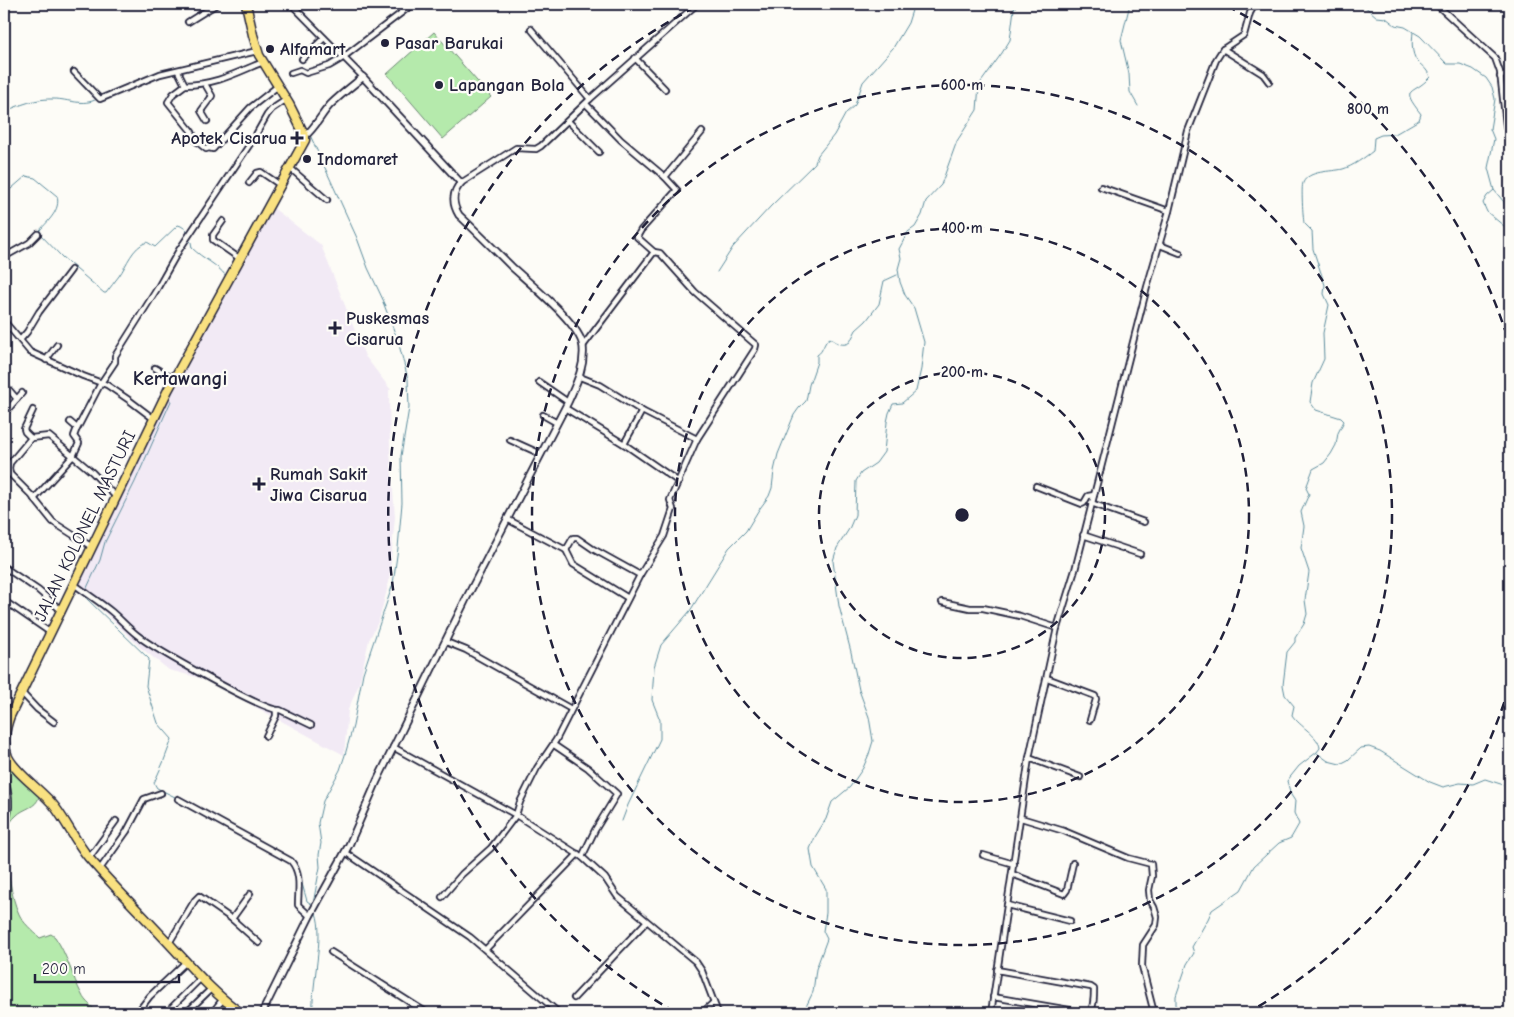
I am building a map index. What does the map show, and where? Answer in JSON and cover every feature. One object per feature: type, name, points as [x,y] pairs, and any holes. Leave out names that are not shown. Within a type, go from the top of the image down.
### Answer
[{"type":"main road","points":[[246,4],[263,62],[307,134]]},
{"type":"main road","name":"JALAN KOLONEL MASTURI","points":[[241,1013],[202,978],[89,858],[42,791],[14,766],[8,756],[4,742],[6,726],[154,419],[239,258],[304,143],[307,134]]},
{"type":"street","points":[[188,22],[217,4]]},
{"type":"street","points":[[291,4],[363,77],[461,182]]},
{"type":"street","points":[[398,4],[402,12]]},
{"type":"street","points":[[290,73],[300,70],[306,73],[329,66],[343,58],[413,4]]},
{"type":"street","points":[[262,1013],[345,852],[393,747],[507,518],[568,402],[580,377],[583,365],[584,346],[575,329],[549,300],[459,215],[454,208],[454,193],[461,182],[516,148],[539,148],[590,99],[697,4]]},
{"type":"street","points":[[991,1013],[1029,758],[1048,678],[1057,628],[1075,570],[1169,211],[1188,131],[1216,60],[1223,49],[1244,35],[1250,13],[1255,4]]},
{"type":"street","points":[[1436,4],[1495,58],[1500,72],[1506,125],[1510,141]]},
{"type":"street","points":[[531,29],[590,99]]},
{"type":"street","points":[[302,59],[324,38]]},
{"type":"street","points":[[1223,49],[1263,74],[1269,82]]},
{"type":"street","points":[[74,72],[99,99],[155,76],[258,50]]},
{"type":"street","points":[[635,58],[665,89]]},
{"type":"street","points":[[263,62],[231,77],[205,84],[185,85],[173,94],[168,102],[192,132],[197,142],[206,149],[212,149],[250,108],[278,86]]},
{"type":"street","points":[[178,71],[185,85]]},
{"type":"street","points":[[1500,77],[1510,72]]},
{"type":"street","points":[[307,134],[331,104],[363,77]]},
{"type":"street","points":[[205,84],[212,96],[201,110],[207,121]]},
{"type":"street","points":[[34,499],[72,456],[80,444],[74,436],[77,429],[101,383],[114,364],[115,356],[179,250],[254,138],[267,115],[287,99]]},
{"type":"street","points":[[442,897],[462,874],[491,848],[516,815],[520,802],[537,768],[554,745],[640,575],[664,536],[673,511],[670,500],[697,439],[756,345],[695,292],[666,258],[658,252],[654,252],[636,237],[646,223],[677,190],[665,177],[621,140],[586,104]]},
{"type":"street","points":[[568,121],[599,152]]},
{"type":"street","points":[[665,177],[702,132]]},
{"type":"street","points":[[290,168],[327,200]]},
{"type":"street","points":[[249,182],[258,172],[261,172],[280,185]]},
{"type":"street","points":[[1101,187],[1169,211]]},
{"type":"street","points":[[222,220],[213,235],[213,240],[239,258]]},
{"type":"street","points":[[4,257],[24,246],[38,234]]},
{"type":"street","points":[[1160,245],[1180,253]]},
{"type":"street","points":[[584,346],[654,252]]},
{"type":"street","points":[[20,340],[71,270]]},
{"type":"street","points":[[4,322],[30,352],[107,385],[154,419]]},
{"type":"street","points":[[46,360],[57,345]]},
{"type":"street","points":[[155,368],[174,379]]},
{"type":"street","points":[[580,377],[600,385],[642,411],[697,439]]},
{"type":"street","points":[[539,382],[568,402]]},
{"type":"street","points":[[4,384],[17,399]]},
{"type":"street","points":[[4,414],[22,393]]},
{"type":"street","points":[[565,408],[624,444],[679,482]]},
{"type":"street","points":[[31,438],[24,429],[32,410]]},
{"type":"street","points":[[624,444],[642,411]]},
{"type":"street","points":[[543,414],[557,423]]},
{"type":"street","points":[[70,422],[77,429]]},
{"type":"street","points":[[92,547],[55,524],[10,474],[10,463],[31,438],[49,436],[92,472],[116,497]]},
{"type":"street","points":[[510,440],[540,454]]},
{"type":"street","points":[[1036,486],[1082,504],[1089,495],[1094,495]]},
{"type":"street","points":[[1091,503],[1144,522]]},
{"type":"street","points":[[507,518],[566,550],[573,564],[628,598]]},
{"type":"street","points":[[1083,535],[1140,554]]},
{"type":"street","points":[[566,550],[573,538],[577,538],[640,575]]},
{"type":"street","points":[[4,567],[38,590],[62,611]]},
{"type":"street","points":[[74,584],[112,613],[138,637],[259,704],[276,711],[280,710],[311,725]]},
{"type":"street","points":[[6,602],[51,633]]},
{"type":"street","points":[[942,602],[970,608],[983,608],[1057,628]]},
{"type":"street","points":[[446,642],[466,650],[571,710]]},
{"type":"street","points":[[1048,678],[1096,697],[1090,720]]},
{"type":"street","points":[[22,693],[37,709],[54,722]]},
{"type":"street","points":[[266,736],[276,716],[276,711]]},
{"type":"street","points":[[486,949],[580,855],[617,794],[588,768],[554,745]]},
{"type":"street","points":[[393,747],[516,815],[580,855],[605,878],[617,896],[699,966],[718,1013]]},
{"type":"street","points":[[1029,758],[1080,777]]},
{"type":"street","points":[[4,774],[9,798],[9,810],[4,824]]},
{"type":"street","points":[[100,869],[127,831],[144,799],[161,793]]},
{"type":"street","points":[[178,799],[292,861],[296,866],[299,879],[298,906],[314,910]]},
{"type":"street","points":[[1021,818],[1064,831],[1128,858],[1151,864],[1150,900],[1157,917],[1156,925],[1143,945],[1142,966],[1154,1013]]},
{"type":"street","points":[[89,858],[116,820]]},
{"type":"street","points":[[345,852],[470,936],[559,1013]]},
{"type":"street","points":[[983,855],[1014,864]]},
{"type":"street","points":[[1012,874],[1064,894],[1067,890],[1073,863]]},
{"type":"street","points":[[232,919],[250,894]]},
{"type":"street","points":[[169,943],[199,896],[232,919],[259,943]]},
{"type":"street","points":[[1007,905],[1070,921]]},
{"type":"street","points":[[574,998],[598,970],[611,960],[646,922]]},
{"type":"street","points":[[331,952],[427,1013]]},
{"type":"street","points":[[140,1009],[150,996],[187,961]]},
{"type":"street","points":[[993,997],[1088,1013],[1091,1011],[1094,996],[1094,989],[1091,987],[997,970]]},
{"type":"street","points":[[172,1007],[202,978]]},
{"type":"street","points":[[186,1013],[212,988]]},
{"type":"street","points":[[212,1013],[224,999]]},
{"type":"street","points":[[702,1013],[713,1003]]},
{"type":"street","points":[[1315,1013],[1316,1011],[1320,1013]]},
{"type":"shaded area","name":"Rumah Sakit Jiwa Cisarua","points":[[268,204],[321,245],[365,356],[391,390],[389,390],[390,451],[395,517],[389,582],[379,620],[369,640],[359,684],[348,710],[344,755],[204,679],[169,670],[140,647],[75,583]]},
{"type":"green space","name":"Lapangan Bola","points":[[434,32],[491,97],[443,139],[387,74]]},
{"type":"green space","points":[[4,760],[39,797],[33,806],[15,817],[4,831]]},
{"type":"green space","points":[[4,854],[16,907],[21,917],[28,927],[40,938],[51,934],[55,937],[83,998],[98,1013],[4,1013]]},
{"type":"waterway","points":[[717,272],[733,247],[815,163],[818,155],[834,135],[846,113],[855,105],[863,82],[893,48],[908,23],[914,4]]},
{"type":"waterway","points":[[803,1013],[813,992],[816,969],[827,939],[823,931],[826,913],[826,889],[813,867],[810,849],[826,819],[832,802],[850,787],[863,768],[873,741],[869,717],[859,690],[839,606],[833,561],[837,548],[855,515],[856,481],[861,473],[876,463],[884,452],[887,422],[893,404],[902,403],[916,391],[921,369],[924,342],[914,308],[905,295],[900,282],[898,269],[901,258],[899,249],[908,232],[915,227],[922,215],[926,201],[941,185],[957,141],[977,110],[979,85],[1010,40],[1014,9],[1017,4]]},
{"type":"waterway","points":[[1130,4],[1121,40],[1129,74],[1130,92],[1138,106]]},
{"type":"waterway","points":[[1362,4],[1377,17],[1386,18],[1395,25],[1405,27],[1420,36],[1447,64],[1460,64],[1473,69],[1486,78],[1492,87],[1495,99],[1490,129],[1494,139],[1488,168],[1494,190],[1483,203],[1487,212],[1510,231]]},
{"type":"waterway","points":[[1176,1013],[1176,996],[1187,964],[1194,953],[1192,947],[1212,910],[1241,890],[1254,866],[1279,843],[1291,838],[1299,824],[1294,813],[1295,801],[1287,781],[1299,766],[1320,748],[1313,735],[1292,715],[1294,706],[1285,695],[1283,685],[1287,652],[1295,642],[1295,638],[1304,624],[1307,614],[1305,600],[1309,572],[1301,548],[1304,526],[1301,512],[1309,494],[1306,488],[1313,469],[1324,463],[1331,454],[1344,421],[1341,418],[1316,410],[1310,402],[1313,383],[1324,359],[1323,333],[1329,305],[1324,294],[1325,285],[1313,249],[1312,231],[1304,223],[1302,186],[1310,176],[1320,172],[1343,169],[1355,164],[1373,151],[1374,138],[1381,135],[1395,134],[1419,120],[1421,114],[1414,105],[1410,95],[1411,92],[1430,77],[1417,61],[1414,54],[1413,32]]},
{"type":"waterway","points":[[261,51],[286,92]]},
{"type":"waterway","points":[[116,90],[133,83]]},
{"type":"waterway","points":[[4,112],[35,101],[48,99],[81,103],[97,99]]},
{"type":"waterway","points":[[294,107],[307,129]]},
{"type":"waterway","points":[[310,135],[386,306],[383,302],[398,341],[408,379],[409,408],[401,456],[402,503],[393,584],[363,673],[353,726],[345,755],[340,770],[323,801],[318,823],[321,843],[320,867],[313,904]]},
{"type":"waterway","points":[[4,195],[26,176],[35,178],[57,196],[58,201],[55,211],[39,233],[62,257],[104,293],[106,293],[134,252],[142,244],[147,242],[155,247],[178,225],[187,230],[186,236]]},
{"type":"waterway","points":[[1494,190],[1504,202],[1505,210],[1510,215]]},
{"type":"waterway","points":[[188,239],[191,242],[192,248],[226,276]]},
{"type":"waterway","points":[[622,821],[660,739],[660,720],[652,700],[654,667],[661,645],[690,611],[729,548],[746,531],[769,496],[778,454],[794,415],[806,401],[817,362],[817,355],[830,338],[842,344],[850,342],[856,330],[866,321],[879,304],[884,281],[897,275]]},
{"type":"waterway","points":[[86,590],[100,560],[105,542],[135,482],[171,401],[169,395]]},
{"type":"waterway","points":[[84,593],[87,599],[149,659],[146,686],[158,723],[172,739],[154,783],[157,788],[177,798]]},
{"type":"waterway","points":[[1317,753],[1328,761],[1340,764],[1348,760],[1361,748],[1369,747],[1380,751],[1430,782],[1443,787],[1460,783],[1473,784],[1485,779],[1510,787]]},
{"type":"waterway","points":[[292,860],[297,865],[299,874]]},
{"type":"waterway","points":[[301,880],[307,901],[313,905]]},
{"type":"waterway","points":[[313,1013],[319,935],[316,913]]},
{"type":"place","name":"Pasar Barukai","points":[[385,43]]},
{"type":"place","name":"Alfamart","points":[[270,49]]},
{"type":"place","name":"Lapangan Bola","points":[[439,85]]},
{"type":"place","name":"Apotek Cisarua","points":[[297,138]]},
{"type":"place","name":"Indomaret","points":[[307,159]]},
{"type":"place","name":"Puskesmas Cisarua","points":[[335,328]]},
{"type":"place","name":"Rumah Sakit Jiwa Cisarua","points":[[259,484]]},
{"type":"district","name":"Kertawangi","points":[[180,378]]}]
